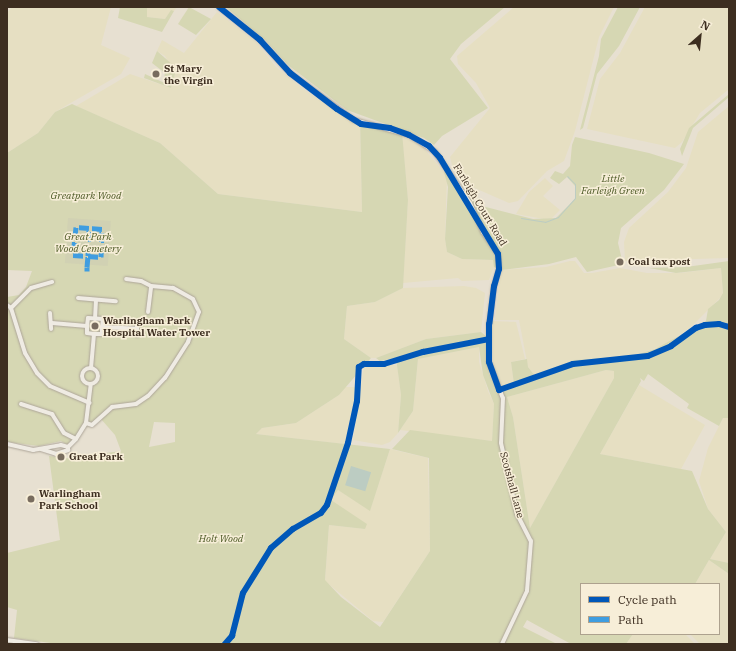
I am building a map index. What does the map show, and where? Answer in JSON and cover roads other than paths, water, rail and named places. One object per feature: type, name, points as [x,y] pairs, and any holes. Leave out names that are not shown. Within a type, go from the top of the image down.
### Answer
[{"type":"street","name":"Farleigh Court Road","points":[[219,7],[260,40],[290,73],[337,109],[361,124],[390,128],[409,135],[429,146],[440,158],[498,254],[499,270],[494,286],[490,324],[489,362],[499,390]]},
{"type":"street","points":[[86,423],[92,424],[112,407],[136,404],[148,396],[165,378],[188,342],[199,312],[197,302],[173,288],[151,286],[141,281],[126,279]]},
{"type":"street","points":[[52,282],[31,288],[9,306],[25,353],[40,377],[54,388],[90,403]]},
{"type":"street","points":[[148,312],[151,286]]},
{"type":"street","points":[[78,298],[116,301]]},
{"type":"street","points":[[95,319],[96,300]]},
{"type":"street","points":[[50,313],[52,323],[51,329]]},
{"type":"street","points":[[88,318],[103,319],[102,334],[86,333],[87,326],[88,318]]},
{"type":"street","points":[[52,323],[87,326]]},
{"type":"street","points":[[102,327],[137,326],[137,335]]},
{"type":"street","points":[[91,368],[94,334]]},
{"type":"street","points":[[91,368],[96,370],[99,377],[97,382],[91,384],[84,382],[82,377],[86,370],[91,368]]},
{"type":"street","points":[[7,444],[41,449],[56,454],[66,453],[68,447],[76,439],[86,423],[90,403],[91,384]]},
{"type":"street","name":"Scotshall Lane","points":[[499,390],[504,408],[501,443],[517,514],[531,542],[527,591],[502,644]]},
{"type":"street","points":[[21,404],[52,414],[64,434],[76,439]]},
{"type":"street","points":[[41,449],[61,445],[68,447]]},
{"type":"street","points":[[7,640],[37,644]]},
{"type":"waterway","points":[[521,218],[545,222],[558,217],[575,198],[575,184],[567,176]]},
{"type":"place","name":"St Mary the Virgin","points":[[156,74]]},
{"type":"place","name":"Coal tax post","points":[[620,262]]},
{"type":"place","name":"Warlingham Park Hospital Water Tower","points":[[95,326]]},
{"type":"place","name":"Great Park","points":[[61,457]]},
{"type":"place","name":"Warlingham Park School","points":[[31,499]]},
{"type":"park label","name":"Little Farleigh Green","points":[[613,184]]},
{"type":"park label","name":"Greatpark Wood","points":[[86,196]]},
{"type":"park label","name":"Great Park Wood Cemetery","points":[[88,242]]},
{"type":"park label","name":"Holt Wood","points":[[221,539]]}]
